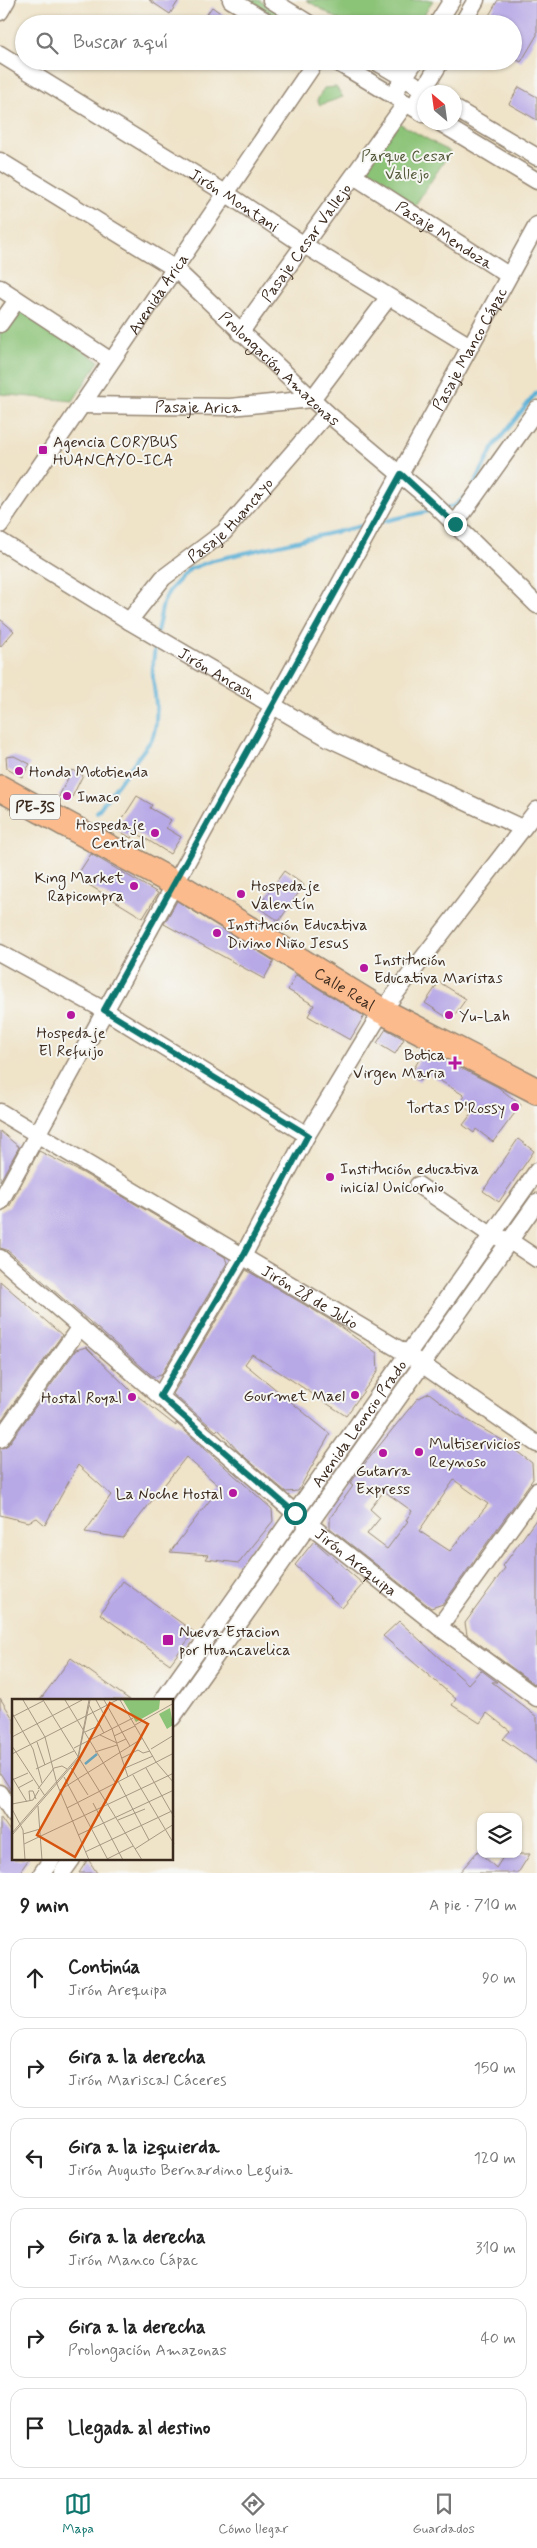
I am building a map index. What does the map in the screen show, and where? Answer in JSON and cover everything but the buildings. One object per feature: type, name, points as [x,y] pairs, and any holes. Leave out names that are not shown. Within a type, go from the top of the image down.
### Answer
[{"type":"highway","name":"Calle Real","points":[[0,788],[174,883],[382,1011],[537,1091]]},
{"type":"street","points":[[0,12],[7,0]]},
{"type":"street","points":[[231,0],[256,15]]},
{"type":"street","points":[[271,0],[295,15]]},
{"type":"street","points":[[443,15],[452,0]]},
{"type":"street","points":[[467,15],[476,0]]},
{"type":"street","name":"Jirón Montani","points":[[0,54],[15,63]]},
{"type":"street","name":"Jirón Montani","points":[[26,70],[227,194],[388,298],[470,346]]},
{"type":"street","name":"Avenida Arica","points":[[0,525],[310,70]]},
{"type":"street","points":[[350,70],[414,108]]},
{"type":"street","points":[[390,70],[417,86]]},
{"type":"street","points":[[392,95],[409,70]]},
{"type":"street","name":"Pasaje Cesar Vallejo","points":[[429,85],[436,70]]},
{"type":"street","name":"Pasaje Cesar Vallejo","points":[[240,333],[354,176],[414,108]]},
{"type":"street","points":[[462,113],[537,157]]},
{"type":"street","points":[[451,130],[537,181]]},
{"type":"street","name":"Prolongación Amazonas","points":[[0,161],[174,268],[240,333],[327,413],[428,498],[537,605]]},
{"type":"street","name":"Pasaje Mendoza","points":[[354,176],[508,276]]},
{"type":"street","name":"Pasaje Manco Cápac","points":[[0,1202],[537,225]]},
{"type":"street","points":[[0,288],[111,362]]},
{"type":"street","points":[[312,399],[388,298]]},
{"type":"street","points":[[0,324],[17,300]]},
{"type":"street","name":"Pasaje Arica","points":[[83,405],[230,407],[312,399]]},
{"type":"street","points":[[453,523],[537,408]]},
{"type":"street","name":"Pasaje Huancayo","points":[[129,621],[163,578],[224,532],[327,413]]},
{"type":"street","name":"Jirón Ancash","points":[[0,541],[129,621],[330,739],[522,828]]},
{"type":"street","points":[[160,1396],[243,1256],[308,1135],[382,1011],[537,810]]},
{"type":"street","points":[[0,953],[104,1010],[308,1135]]},
{"type":"street","name":"Jirón 28 de Julio","points":[[0,1112],[407,1354],[537,1444]]},
{"type":"street","name":"Avenida Leoncio Prado","points":[[174,1699],[236,1598],[537,1171]]},
{"type":"street","points":[[418,1185],[491,1235],[510,1241],[537,1259]]},
{"type":"street","name":"Avenida Leoncio Prado","points":[[174,1700],[250,1608],[537,1202]]},
{"type":"street","name":"Jirón Arequipa","points":[[0,1258],[295,1513],[439,1627],[537,1698]]},
{"type":"street","points":[[0,1439],[80,1327]]},
{"type":"street","points":[[439,1627],[537,1491]]},
{"type":"street","points":[[236,1598],[250,1608]]},
{"type":"street","points":[[0,1793],[12,1812]]},
{"type":"street","points":[[62,1873],[71,1860]]},
{"type":"green space","points":[[235,0],[259,0],[284,15],[260,15]]},
{"type":"green space","points":[[306,0],[433,0],[424,15],[331,15]]},
{"type":"green space","points":[[336,87],[343,97],[320,105],[317,100],[324,88]]},
{"type":"green space","name":"Parque Cesar Vallejo","points":[[399,123],[450,152],[414,207],[364,173]]},
{"type":"green space","points":[[18,308],[99,361],[73,401],[0,394],[0,333]]},
{"type":"waterway","points":[[474,485],[494,446],[537,392]]},
{"type":"waterway","points":[[444,508],[454,506],[466,496]]},
{"type":"waterway","points":[[380,522],[434,510]]},
{"type":"waterway","points":[[157,632],[163,603],[169,591],[190,569],[214,560],[366,525]]},
{"type":"waterway","points":[[97,812],[152,739],[156,723],[153,673],[156,642]]},
{"type":"place","name":"Agencia CORYBUS HUANCAYO-ICA","points":[[43,450]]},
{"type":"place","name":"Honda Mototienda","points":[[19,771]]},
{"type":"place","name":"Imaco","points":[[67,796]]},
{"type":"place","name":"Hospedaje Central","points":[[155,833]]},
{"type":"place","name":"King Market Rapicompra","points":[[134,886]]},
{"type":"place","name":"Hospedaje Valentín","points":[[241,894]]},
{"type":"place","name":"Institución Educativa Divino Niño Jesus","points":[[217,933]]},
{"type":"place","name":"Institución Educativa Maristas","points":[[364,968]]},
{"type":"place","name":"Hospedaje El Refuijo","points":[[71,1015]]},
{"type":"place","name":"Yu-Lah","points":[[449,1015]]},
{"type":"place","name":"Botica Virgen Maria","points":[[455,1063]]},
{"type":"place","name":"Tortas D'Rossy","points":[[515,1107]]},
{"type":"place","name":"Institución educativa inicial Unicornio","points":[[330,1177]]},
{"type":"place","name":"Gourmet Mael","points":[[355,1395]]},
{"type":"place","name":"Hostal Royal","points":[[132,1397]]},
{"type":"place","name":"Multiservicios Reynoso","points":[[419,1452]]},
{"type":"place","name":"Gutarra Express","points":[[383,1453]]},
{"type":"place","name":"La Noche Hostal","points":[[233,1493]]},
{"type":"place","name":"Nueva Estacion por Huancavelica","points":[[168,1640]]},
{"type":"route","points":[[295,1513],[160,1396],[243,1256],[308,1135],[104,1010],[401,474],[455,524]]}]
